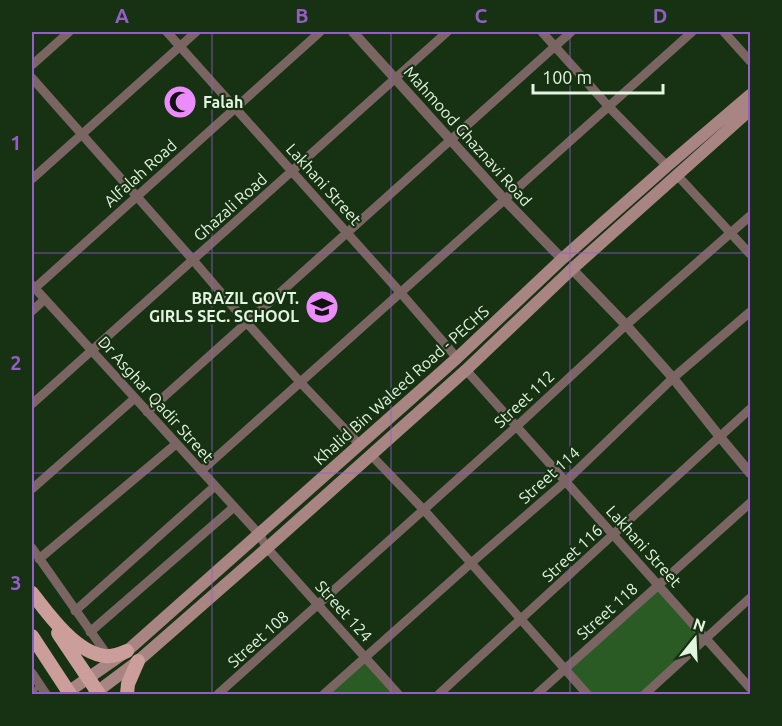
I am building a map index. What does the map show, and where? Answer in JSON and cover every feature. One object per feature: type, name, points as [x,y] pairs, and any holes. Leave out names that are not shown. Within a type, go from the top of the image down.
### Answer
[{"type":"main road","name":"Khalid Bin Waleed Road - PECHS","points":[[68,694],[127,651],[457,358],[562,259],[750,95]]},
{"type":"main road","name":"Khalid Bin Waleed Road - PECHS","points":[[97,694],[138,661],[371,455],[466,370],[572,269],[750,110]]},
{"type":"main road","points":[[32,593],[54,621],[78,644],[99,655],[115,656],[127,651]]},
{"type":"main road","points":[[32,593],[89,678],[97,694]]},
{"type":"main road","points":[[32,636],[68,694]]},
{"type":"main road","points":[[127,694],[128,684],[138,661]]},
{"type":"street","points":[[32,65],[69,32]]},
{"type":"street","name":"Lakhani Street","points":[[166,32],[457,358]]},
{"type":"street","points":[[32,179],[196,32]]},
{"type":"street","name":"Alfalah Road","points":[[33,287],[320,32]]},
{"type":"street","name":"Mahmood Ghaznavi Road","points":[[353,32],[504,200],[562,259]]},
{"type":"street","name":"Ghazali Road","points":[[32,404],[447,32]]},
{"type":"street","points":[[542,32],[667,166]]},
{"type":"street","points":[[147,412],[571,32]]},
{"type":"street","points":[[201,471],[692,32]]},
{"type":"street","points":[[724,32],[750,61]]},
{"type":"street","points":[[32,78],[247,323],[360,445]]},
{"type":"street","points":[[677,175],[750,254]]},
{"type":"street","name":"Street 112","points":[[318,605],[626,325],[750,216]]},
{"type":"street","points":[[572,269],[674,378],[750,473]]},
{"type":"street","name":"Dr Asghar Qadir Street","points":[[33,287],[259,534]]},
{"type":"street","points":[[32,311],[45,299]]},
{"type":"street","name":"Street 114","points":[[324,694],[566,481],[674,378],[750,312]]},
{"type":"street","name":"Lakhani Street","points":[[466,370],[750,688]]},
{"type":"street","points":[[32,489],[135,398]]},
{"type":"street","name":"Street 116","points":[[439,694],[750,409]]},
{"type":"street","points":[[39,560],[177,444]]},
{"type":"street","points":[[371,455],[424,510],[587,694]]},
{"type":"street","points":[[75,611],[215,486]]},
{"type":"street","name":"Street 118","points":[[537,694],[750,503]]},
{"type":"street","points":[[90,632],[234,507]]},
{"type":"street","name":"Street 124","points":[[259,534],[267,548],[398,694]]},
{"type":"street","points":[[32,548],[108,656]]},
{"type":"street","points":[[645,694],[750,598]]},
{"type":"street","name":"Street 108","points":[[218,694],[318,605]]},
{"type":"street","points":[[32,673],[46,694]]},
{"type":"lane","points":[[33,694],[39,684]]},
{"type":"green space","points":[[658,585],[706,638],[645,694],[587,694],[564,670]]},
{"type":"green space","points":[[365,658],[398,694],[324,694]]},
{"type":"place","name":"Falah","points":[[180,102]]},
{"type":"place","name":"BRAZIL GOVT. GIRLS SEC. SCHOOL","points":[[322,307]]}]
